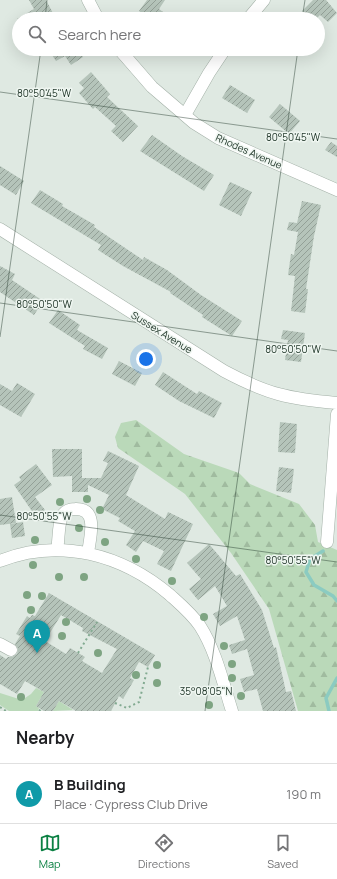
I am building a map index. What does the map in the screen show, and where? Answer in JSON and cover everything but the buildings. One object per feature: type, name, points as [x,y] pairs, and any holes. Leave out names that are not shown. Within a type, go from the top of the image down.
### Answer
[{"type":"street","points":[[88,0],[94,12]]},
{"type":"street","points":[[254,12],[264,0]]},
{"type":"street","name":"Rhodes Avenue","points":[[125,56],[152,87],[218,138],[337,190]]},
{"type":"street","points":[[185,114],[220,56]]},
{"type":"street","name":"Sussex Avenue","points":[[0,229],[224,371],[251,386],[287,398],[337,403]]},
{"type":"street","points":[[327,542],[337,414]]},
{"type":"street","points":[[57,550],[62,516],[68,510],[76,508],[85,510],[90,515],[92,522],[88,553]]},
{"type":"street","points":[[0,561],[30,553],[57,550],[88,553],[129,567],[153,581],[180,604],[200,626],[214,655],[232,711]]},
{"type":"street","points":[[0,644],[11,650]]},
{"type":"path","points":[[78,653],[97,622]]},
{"type":"path","points":[[115,703],[123,707],[131,707],[136,705],[141,698],[148,667]]},
{"type":"path","points":[[0,707],[2,711]]},
{"type":"path","points":[[0,707],[6,711]]},
{"type":"green space","points":[[136,420],[184,454],[239,473],[250,484],[299,504],[315,525],[318,542],[337,550],[337,711],[298,711],[269,609],[231,553],[185,494],[118,448],[115,437],[121,423]]},
{"type":"green space","points":[[36,688],[44,692],[36,706],[39,708],[38,711],[9,711],[0,705],[0,693],[22,700],[31,694]]},
{"type":"green space","points":[[59,701],[73,710],[53,711]]},
{"type":"waterway","points":[[323,551],[310,559],[306,572],[314,585],[333,596],[337,601]]},
{"type":"waterway","points":[[329,711],[326,698],[337,678]]},
{"type":"place","name":"B Building","points":[[37,653]]}]
